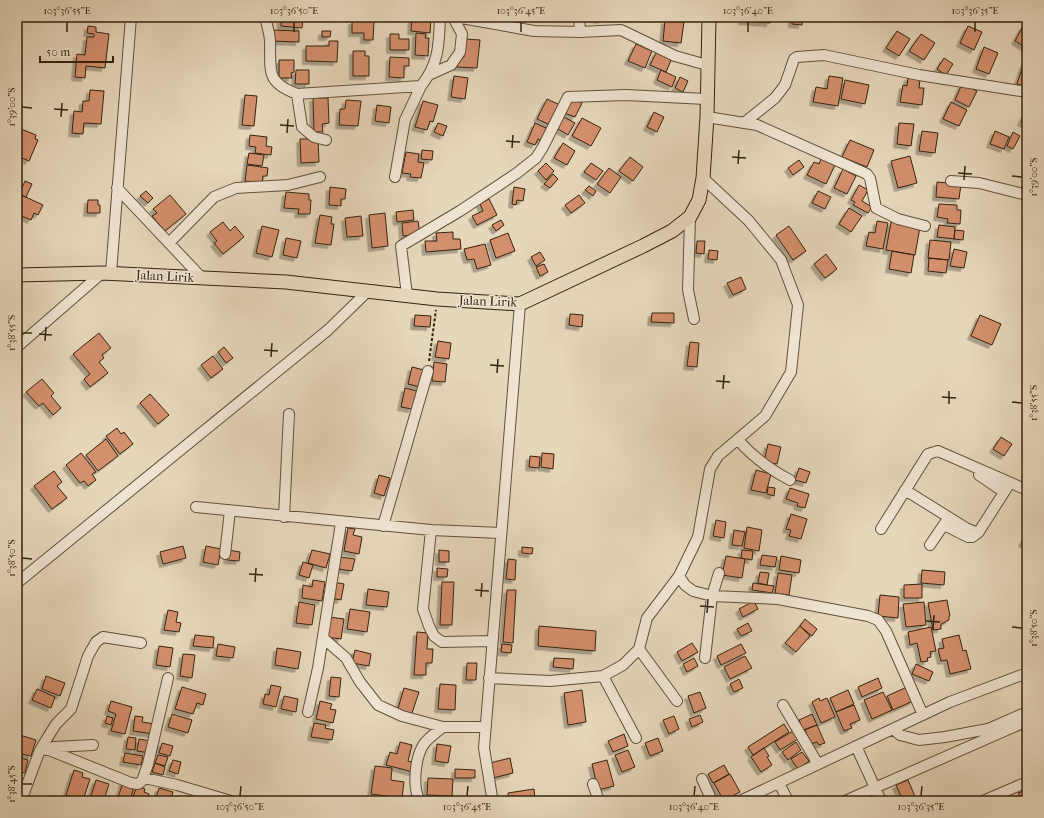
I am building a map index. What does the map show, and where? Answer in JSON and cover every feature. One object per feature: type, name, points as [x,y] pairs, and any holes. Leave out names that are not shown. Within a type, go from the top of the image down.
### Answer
[{"type":"main road","name":"Jalan Lirik","points":[[17,275],[106,273],[286,282],[437,299],[520,304],[643,246],[672,231],[690,217],[699,200],[703,178],[707,117],[706,99],[709,17]]},
{"type":"street","points":[[17,347],[106,273],[116,188],[131,17]]},
{"type":"street","points":[[265,17],[270,41],[269,63],[275,80],[282,89],[297,94],[421,86]]},
{"type":"street","points":[[395,177],[405,120],[421,86],[431,74],[438,49],[440,17]]},
{"type":"street","points":[[431,74],[451,65],[460,52],[462,34],[453,17]]},
{"type":"street","points":[[456,17],[534,31],[580,32],[621,30],[675,56],[707,65]]},
{"type":"street","points":[[580,17],[580,32]]},
{"type":"street","points":[[744,123],[775,98],[785,85],[794,59],[797,57],[824,55],[919,74],[1027,92]]},
{"type":"street","points":[[297,94],[302,127],[314,136],[326,140]]},
{"type":"street","points":[[407,295],[401,246],[465,208],[517,173],[536,158],[568,97],[626,95],[706,99]]},
{"type":"street","points":[[707,117],[757,125],[867,174],[870,178],[876,208],[898,219],[925,226]]},
{"type":"street","points":[[169,243],[214,197],[236,188],[288,185],[320,176]]},
{"type":"street","points":[[489,678],[550,681],[603,676],[623,665],[639,650],[647,618],[679,576],[698,537],[710,468],[718,456],[765,416],[791,372],[798,305],[781,260],[749,221],[703,178]]},
{"type":"street","points":[[951,181],[979,183],[1027,194]]},
{"type":"street","points":[[116,188],[202,278]]},
{"type":"street","points":[[690,217],[688,290],[694,319]]},
{"type":"street","points":[[17,583],[322,335],[368,291]]},
{"type":"street","points":[[492,797],[484,748],[520,304]]},
{"type":"street","points":[[383,526],[428,370]]},
{"type":"street","points":[[284,517],[289,414]]},
{"type":"street","points":[[738,440],[752,456],[770,469],[790,480]]},
{"type":"street","points":[[881,529],[928,454],[932,451],[938,452],[1027,490]]},
{"type":"street","points":[[962,463],[1004,492]]},
{"type":"street","points":[[906,490],[968,537],[972,537],[978,533],[1010,483]]},
{"type":"street","points":[[196,507],[341,523],[430,530],[501,533]]},
{"type":"street","points":[[225,554],[230,511]]},
{"type":"street","points":[[930,545],[947,521]]},
{"type":"street","points":[[308,712],[318,668],[341,523]]},
{"type":"street","points":[[430,530],[423,609],[434,636],[442,642],[492,640]]},
{"type":"street","points":[[705,658],[712,596],[719,573]]},
{"type":"street","points":[[679,576],[685,585],[693,591],[712,596],[778,599],[868,616],[878,620],[886,631],[923,715]]},
{"type":"street","points":[[21,801],[56,724],[71,710],[88,656],[96,642],[103,637],[141,643]]},
{"type":"street","points":[[323,638],[346,658],[360,682],[378,705],[402,716],[443,727],[486,727]]},
{"type":"street","points":[[639,650],[676,700]]},
{"type":"street","points":[[740,801],[950,702],[1027,673]]},
{"type":"street","points":[[603,676],[636,738]]},
{"type":"street","points":[[44,750],[131,783],[138,784],[144,778],[168,678]]},
{"type":"street","points":[[783,705],[818,764]]},
{"type":"street","points":[[893,729],[900,735],[919,740],[945,737],[988,729],[1027,712]]},
{"type":"street","points":[[845,801],[1027,721]]},
{"type":"street","points":[[420,801],[416,794],[416,767],[424,744],[443,727]]},
{"type":"street","points":[[44,750],[54,747],[93,745]]},
{"type":"street","points":[[856,746],[881,801]]},
{"type":"street","points":[[144,778],[177,785],[231,801]]},
{"type":"street","points":[[702,779],[712,801]]},
{"type":"street","points":[[779,782],[788,801]]},
{"type":"street","points":[[983,801],[1027,782]]},
{"type":"street","points":[[593,784],[599,801]]},
{"type":"path","points":[[428,370],[437,299]]},
{"type":"building","points":[[281,17],[303,17],[302,28],[281,26]]},
{"type":"building","points":[[412,17],[431,18],[430,33],[411,31]]},
{"type":"building","points":[[585,17],[602,17],[602,20]]},
{"type":"building","points":[[742,17],[770,17],[770,23],[742,21]]},
{"type":"building","points":[[792,17],[802,17],[802,25],[792,24]]},
{"type":"building","points":[[665,20],[684,22],[681,43],[663,41]]},
{"type":"building","points":[[352,21],[374,21],[373,40],[364,40],[364,33],[352,33]]},
{"type":"building","points":[[88,26],[96,27],[96,32],[109,34],[105,68],[86,66],[85,78],[75,77],[77,54],[85,55],[87,37],[94,37],[94,34],[87,33]]},
{"type":"building","points":[[968,26],[982,32],[974,50],[960,43]]},
{"type":"building","points":[[1023,26],[1027,28],[1027,48],[1015,41]]},
{"type":"building","points":[[273,30],[299,31],[299,42],[272,41]]},
{"type":"building","points":[[322,31],[331,31],[330,37],[322,37]]},
{"type":"building","points":[[897,31],[910,39],[899,56],[886,48]]},
{"type":"building","points":[[416,33],[426,34],[425,38],[429,38],[428,56],[415,55]]},
{"type":"building","points":[[390,34],[399,34],[399,39],[409,39],[409,50],[390,50]]},
{"type":"building","points":[[921,34],[935,43],[924,60],[909,51]]},
{"type":"building","points":[[466,39],[480,40],[477,68],[457,67],[458,57],[464,57]]},
{"type":"building","points":[[329,41],[338,41],[337,62],[306,61],[306,46],[329,46]]},
{"type":"building","points":[[636,44],[652,51],[645,68],[628,61]]},
{"type":"building","points":[[984,47],[998,53],[989,74],[976,69]]},
{"type":"building","points":[[353,51],[365,51],[365,56],[369,56],[369,76],[353,76]]},
{"type":"building","points":[[657,51],[672,58],[666,72],[650,65]]},
{"type":"building","points":[[390,57],[409,58],[409,66],[404,66],[404,78],[389,77]]},
{"type":"building","points":[[944,58],[953,64],[946,75],[937,69]]},
{"type":"building","points":[[279,60],[294,60],[294,72],[291,73],[292,78],[279,78]]},
{"type":"building","points":[[1024,63],[1027,64],[1027,87],[1017,84]]},
{"type":"building","points":[[296,70],[309,70],[309,84],[295,84]]},
{"type":"building","points":[[661,70],[676,77],[672,87],[657,80]]},
{"type":"building","points":[[454,76],[468,78],[465,99],[451,97]]},
{"type":"building","points":[[829,76],[843,78],[838,106],[813,102],[816,87],[827,89]]},
{"type":"building","points":[[680,77],[688,81],[683,92],[675,88]]},
{"type":"building","points":[[908,77],[920,79],[919,88],[924,88],[922,105],[900,102],[903,85],[907,86]]},
{"type":"building","points":[[845,80],[869,85],[865,104],[841,99]]},
{"type":"building","points":[[962,84],[977,91],[969,107],[955,100]]},
{"type":"building","points":[[90,90],[104,91],[101,124],[84,123],[83,134],[72,133],[74,111],[82,112],[83,101],[89,101]]},
{"type":"building","points":[[245,95],[257,96],[254,126],[242,125]]},
{"type":"building","points":[[313,98],[328,98],[329,123],[322,124],[323,132],[314,132]]},
{"type":"building","points":[[571,98],[582,103],[575,117],[564,113]]},
{"type":"building","points":[[547,99],[560,105],[550,125],[537,119]]},
{"type":"building","points":[[346,100],[361,101],[358,126],[339,125],[340,109],[345,109]]},
{"type":"building","points":[[423,101],[438,105],[433,122],[430,121],[427,130],[415,127]]},
{"type":"building","points":[[951,102],[967,110],[959,126],[943,119]]},
{"type":"building","points":[[377,105],[391,107],[389,123],[375,121]]},
{"type":"building","points":[[1027,110],[1027,125],[1021,122]]},
{"type":"building","points":[[654,112],[664,117],[657,132],[647,127]]},
{"type":"building","points":[[562,116],[575,123],[568,135],[555,127]]},
{"type":"building","points":[[582,118],[601,128],[591,146],[572,136]]},
{"type":"building","points":[[438,123],[447,126],[443,136],[434,132]]},
{"type":"building","points":[[535,123],[548,129],[542,141],[538,139],[535,145],[527,142]]},
{"type":"building","points":[[899,123],[914,124],[911,146],[897,144]]},
{"type":"building","points":[[21,129],[36,135],[35,139],[38,140],[29,161],[20,157],[17,160],[17,131],[20,132]]},
{"type":"building","points":[[922,131],[938,133],[935,153],[919,151]]},
{"type":"building","points":[[995,131],[1009,137],[1004,149],[990,144]]},
{"type":"building","points":[[1013,132],[1020,136],[1013,149],[1007,146]]},
{"type":"building","points":[[250,135],[267,137],[266,146],[272,147],[271,155],[255,153],[256,147],[249,146]]},
{"type":"building","points":[[300,139],[318,139],[319,162],[301,163]]},
{"type":"building","points":[[850,140],[874,150],[867,167],[842,157]]},
{"type":"building","points":[[563,143],[575,151],[567,165],[554,158]]},
{"type":"building","points":[[422,150],[433,151],[432,160],[421,159]]},
{"type":"building","points":[[406,152],[419,154],[418,162],[424,163],[421,178],[410,177],[411,174],[402,173]]},
{"type":"building","points":[[249,153],[264,155],[262,166],[247,164]]},
{"type":"building","points":[[910,156],[917,183],[898,188],[891,161]]},
{"type":"building","points":[[630,157],[643,167],[633,181],[619,171]]},
{"type":"building","points":[[821,159],[835,165],[826,184],[807,175],[814,162],[819,164]]},
{"type":"building","points":[[799,160],[804,167],[793,175],[788,168]]},
{"type":"building","points":[[546,163],[554,171],[546,180],[538,171]]},
{"type":"building","points":[[591,163],[603,171],[596,180],[584,172]]},
{"type":"building","points":[[247,165],[268,168],[267,176],[263,176],[262,183],[245,181]]},
{"type":"building","points":[[609,168],[621,177],[610,193],[597,184]]},
{"type":"building","points":[[843,169],[856,176],[847,194],[834,188]]},
{"type":"building","points":[[553,174],[558,179],[550,188],[544,184]]},
{"type":"building","points":[[25,181],[32,184],[26,197],[19,194]]},
{"type":"building","points":[[937,182],[961,184],[959,199],[936,197]]},
{"type":"building","points":[[859,185],[868,190],[862,201],[872,207],[868,213],[853,205],[855,202],[851,200]]},
{"type":"building","points":[[589,186],[596,191],[593,196],[585,190]]},
{"type":"building","points":[[330,187],[346,189],[345,199],[341,199],[341,206],[329,205]]},
{"type":"building","points":[[514,187],[525,189],[523,201],[517,200],[516,205],[512,204]]},
{"type":"building","points":[[146,191],[153,198],[148,203],[140,196]]},
{"type":"building","points":[[818,191],[831,197],[825,209],[812,203]]},
{"type":"building","points":[[286,192],[309,194],[309,200],[311,200],[310,214],[298,214],[299,209],[284,208]]},
{"type":"building","points":[[19,194],[43,205],[38,215],[34,213],[31,220],[17,214],[17,197]]},
{"type":"building","points":[[170,195],[186,214],[165,231],[152,216],[157,213],[153,209]]},
{"type":"building","points":[[579,195],[585,203],[571,213],[565,205]]},
{"type":"building","points":[[489,199],[497,215],[477,225],[472,216],[483,211],[480,204]]},
{"type":"building","points":[[88,200],[98,200],[98,205],[100,205],[100,213],[87,213]]},
{"type":"building","points":[[939,204],[957,205],[957,210],[961,210],[960,224],[947,223],[948,219],[937,217]]},
{"type":"building","points":[[849,208],[862,216],[851,232],[839,224]]},
{"type":"building","points":[[413,210],[414,220],[397,222],[396,212]]},
{"type":"building","points":[[385,213],[388,246],[372,248],[369,215]]},
{"type":"building","points":[[320,215],[332,217],[331,224],[334,224],[331,245],[315,243]]},
{"type":"building","points":[[361,216],[363,236],[347,237],[345,218]]},
{"type":"building","points":[[501,220],[504,225],[496,231],[492,225]]},
{"type":"building","points":[[418,221],[420,234],[403,236],[402,223]]},
{"type":"building","points":[[877,221],[888,223],[883,249],[866,246],[869,232],[875,233]]},
{"type":"building","points":[[223,222],[230,231],[235,226],[244,237],[223,254],[214,243],[217,241],[210,232]]},
{"type":"building","points":[[891,222],[920,227],[915,255],[886,250]]},
{"type":"building","points":[[939,225],[955,227],[954,239],[937,237]]},
{"type":"building","points":[[262,226],[279,230],[272,257],[256,253]]},
{"type":"building","points":[[789,226],[806,251],[793,260],[776,235]]},
{"type":"building","points":[[955,230],[964,231],[963,240],[954,239]]},
{"type":"building","points":[[453,232],[453,239],[460,239],[461,249],[426,252],[425,241],[437,241],[436,233]]},
{"type":"building","points":[[508,233],[515,251],[496,258],[490,240]]},
{"type":"building","points":[[286,238],[301,241],[297,258],[283,255]]},
{"type":"building","points":[[930,240],[951,242],[949,260],[928,258]]},
{"type":"building","points":[[697,241],[705,241],[704,254],[696,253]]},
{"type":"building","points":[[485,244],[491,265],[477,269],[474,259],[467,260],[464,249]]},
{"type":"building","points":[[954,249],[967,252],[964,268],[950,266]]},
{"type":"building","points":[[709,250],[718,251],[717,260],[708,259]]},
{"type":"building","points":[[892,251],[914,255],[911,273],[889,269]]},
{"type":"building","points":[[540,252],[545,260],[536,266],[531,257]]},
{"type":"building","points":[[826,254],[837,269],[825,278],[814,264]]},
{"type":"building","points":[[929,258],[948,260],[946,273],[928,271]]},
{"type":"building","points":[[544,264],[548,272],[540,276],[536,267]]},
{"type":"building","points":[[741,277],[746,289],[733,295],[727,283]]},
{"type":"building","points":[[652,313],[674,313],[674,323],[651,322]]},
{"type":"building","points":[[570,314],[583,315],[582,327],[569,325]]},
{"type":"building","points":[[415,315],[431,316],[430,327],[414,326]]},
{"type":"building","points":[[980,315],[1001,324],[992,345],[971,336]]},
{"type":"building","points":[[99,333],[111,348],[102,355],[104,358],[99,362],[108,373],[90,387],[84,379],[90,374],[73,354]]},
{"type":"building","points":[[438,341],[451,343],[449,359],[435,357]]},
{"type":"building","points":[[690,342],[699,343],[697,367],[687,366]]},
{"type":"building","points":[[224,347],[233,358],[226,363],[218,352]]},
{"type":"building","points":[[213,356],[223,369],[211,378],[201,365]]},
{"type":"building","points":[[434,362],[447,364],[445,382],[432,381]]},
{"type":"building","points":[[412,367],[424,370],[420,387],[408,384]]},
{"type":"building","points":[[42,379],[54,393],[51,396],[61,408],[53,415],[43,403],[39,406],[26,392]]},
{"type":"building","points":[[405,388],[417,391],[412,409],[401,407]]},
{"type":"building","points":[[150,394],[169,415],[158,424],[140,403]]},
{"type":"building","points":[[117,428],[121,434],[124,432],[133,444],[120,454],[106,436]]},
{"type":"building","points":[[1001,437],[1012,444],[1004,456],[993,449]]},
{"type":"building","points":[[106,439],[118,456],[98,471],[86,455]]},
{"type":"building","points":[[768,444],[781,447],[777,464],[764,462]]},
{"type":"building","points":[[81,453],[96,472],[92,474],[96,480],[88,486],[84,481],[80,483],[66,465]]},
{"type":"building","points":[[542,453],[554,454],[553,469],[541,467]]},
{"type":"building","points":[[530,456],[540,457],[539,468],[529,467]]},
{"type":"building","points":[[799,468],[810,472],[806,483],[795,480]]},
{"type":"building","points":[[756,470],[771,474],[766,493],[751,490]]},
{"type":"building","points":[[54,471],[62,482],[57,486],[67,498],[52,509],[34,486]]},
{"type":"building","points":[[379,475],[390,478],[384,496],[374,493]]},
{"type":"building","points":[[768,487],[775,488],[774,496],[767,494]]},
{"type":"building","points":[[790,488],[809,494],[805,508],[797,506],[798,503],[786,499]]},
{"type":"building","points":[[791,514],[807,519],[801,539],[789,536],[791,530],[786,529]]},
{"type":"building","points":[[716,520],[726,522],[724,538],[713,536]]},
{"type":"building","points":[[747,527],[762,530],[759,551],[744,548]]},
{"type":"building","points":[[348,528],[355,529],[353,535],[362,537],[359,554],[344,551]]},
{"type":"building","points":[[734,530],[745,532],[742,546],[732,545]]},
{"type":"building","points":[[1027,534],[1027,546],[1022,543]]},
{"type":"building","points":[[183,546],[186,558],[163,564],[160,552]]},
{"type":"building","points":[[206,546],[221,549],[218,565],[203,562]]},
{"type":"building","points":[[522,547],[533,548],[532,554],[522,553]]},
{"type":"building","points":[[228,550],[240,552],[239,561],[227,560]]},
{"type":"building","points":[[312,550],[330,554],[326,568],[308,563]]},
{"type":"building","points":[[439,550],[449,551],[449,562],[439,562]]},
{"type":"building","points":[[742,550],[753,551],[752,560],[741,558]]},
{"type":"building","points":[[762,555],[777,557],[775,567],[760,565]]},
{"type":"building","points":[[726,556],[745,559],[742,578],[722,575]]},
{"type":"building","points":[[781,556],[801,560],[799,573],[779,570]]},
{"type":"building","points":[[341,557],[355,559],[352,571],[338,569]]},
{"type":"building","points":[[508,559],[516,560],[515,580],[506,579]]},
{"type":"building","points":[[303,562],[313,565],[309,578],[299,575]]},
{"type":"building","points":[[437,568],[448,569],[447,577],[437,577]]},
{"type":"building","points":[[922,570],[945,572],[944,585],[921,583]]},
{"type":"building","points":[[760,572],[769,573],[767,585],[758,583]]},
{"type":"building","points":[[778,573],[792,575],[789,595],[775,593]]},
{"type":"building","points":[[313,580],[325,582],[322,601],[302,598],[303,585],[312,587]]},
{"type":"building","points":[[333,582],[344,584],[341,600],[331,598]]},
{"type":"building","points":[[442,582],[454,582],[452,625],[440,625]]},
{"type":"building","points":[[753,583],[774,586],[772,593],[752,590]]},
{"type":"building","points":[[922,584],[922,598],[904,598],[904,585]]},
{"type":"building","points":[[368,589],[389,592],[387,607],[366,605]]},
{"type":"building","points":[[507,590],[516,590],[513,643],[503,642]]},
{"type":"building","points":[[880,595],[899,597],[898,618],[878,616]]},
{"type":"building","points":[[947,600],[950,616],[949,620],[941,624],[941,629],[933,630],[928,603]]},
{"type":"building","points":[[754,601],[758,609],[743,617],[739,609]]},
{"type":"building","points":[[299,602],[315,605],[312,625],[296,623]]},
{"type":"building","points":[[924,602],[926,625],[906,627],[903,604]]},
{"type":"building","points":[[350,609],[370,612],[367,632],[347,629]]},
{"type":"building","points":[[168,610],[178,612],[176,622],[181,623],[179,632],[164,630]]},
{"type":"building","points":[[329,617],[344,619],[341,639],[326,637]]},
{"type":"building","points":[[805,619],[817,629],[812,636],[800,626]]},
{"type":"building","points":[[748,623],[752,631],[741,636],[737,629]]},
{"type":"building","points":[[539,626],[596,631],[595,651],[538,646]]},
{"type":"building","points":[[800,626],[810,636],[796,652],[785,643]]},
{"type":"building","points":[[931,627],[936,651],[930,652],[931,657],[927,658],[928,661],[921,662],[917,643],[910,645],[908,632]]},
{"type":"building","points":[[417,632],[428,633],[427,649],[433,649],[432,663],[426,663],[426,675],[414,675]]},
{"type":"building","points":[[195,635],[214,637],[213,648],[193,646]]},
{"type":"building","points":[[959,635],[963,651],[966,650],[971,669],[950,674],[947,660],[941,661],[938,649],[944,648],[942,639]]},
{"type":"building","points":[[692,643],[698,652],[682,661],[677,652]]},
{"type":"building","points":[[218,644],[235,647],[233,658],[216,656]]},
{"type":"building","points":[[502,644],[512,645],[511,653],[501,652]]},
{"type":"building","points":[[741,644],[746,653],[721,665],[717,656]]},
{"type":"building","points":[[159,646],[173,648],[170,667],[156,665]]},
{"type":"building","points":[[277,648],[301,652],[298,669],[275,665]]},
{"type":"building","points":[[355,650],[371,654],[369,666],[352,663]]},
{"type":"building","points":[[183,654],[195,655],[192,678],[180,676]]},
{"type":"building","points":[[745,656],[752,668],[730,679],[724,667]]},
{"type":"building","points":[[554,658],[574,659],[573,669],[553,667]]},
{"type":"building","points":[[694,658],[698,666],[687,672],[683,664]]},
{"type":"building","points":[[467,663],[477,663],[476,680],[466,680]]},
{"type":"building","points":[[916,664],[933,672],[929,681],[912,674]]},
{"type":"building","points":[[46,676],[65,683],[60,696],[42,689]]},
{"type":"building","points":[[331,677],[341,678],[339,697],[329,696]]},
{"type":"building","points":[[878,678],[882,688],[862,697],[858,687]]},
{"type":"building","points":[[739,679],[743,688],[734,692],[730,684]]},
{"type":"building","points":[[440,684],[456,685],[455,710],[438,709]]},
{"type":"building","points":[[271,685],[281,687],[276,707],[263,704],[265,694],[269,695]]},
{"type":"building","points":[[182,687],[206,694],[203,705],[197,703],[193,714],[175,709]]},
{"type":"building","points":[[907,687],[913,701],[893,710],[887,696]]},
{"type":"building","points":[[404,688],[419,692],[411,716],[397,712]]},
{"type":"building","points":[[37,689],[55,697],[51,708],[32,700]]},
{"type":"building","points":[[582,690],[586,722],[568,725],[564,693]]},
{"type":"building","points":[[848,690],[854,704],[836,712],[830,698]]},
{"type":"building","points":[[700,692],[706,708],[694,713],[688,696]]},
{"type":"building","points":[[883,692],[892,710],[872,719],[864,700]]},
{"type":"building","points":[[284,696],[298,699],[296,712],[281,709]]},
{"type":"building","points":[[819,698],[820,701],[827,698],[835,717],[821,723],[812,702]]},
{"type":"building","points":[[111,701],[132,707],[125,734],[111,731],[116,714],[108,711]]},
{"type":"building","points":[[320,701],[332,704],[330,709],[336,710],[333,723],[316,719]]},
{"type":"building","points":[[854,705],[860,720],[850,724],[852,728],[844,731],[836,712]]},
{"type":"building","points":[[172,714],[192,720],[188,733],[168,727]]},
{"type":"building","points":[[812,714],[817,725],[803,730],[799,720]]},
{"type":"building","points":[[700,715],[703,722],[692,727],[689,719]]},
{"type":"building","points":[[107,716],[113,718],[111,725],[105,723]]},
{"type":"building","points":[[135,716],[143,717],[142,722],[155,724],[154,734],[133,731]]},
{"type":"building","points":[[674,716],[679,729],[669,734],[663,720]]},
{"type":"building","points":[[314,723],[326,725],[325,728],[334,730],[332,740],[311,737]]},
{"type":"building","points":[[784,724],[789,732],[753,755],[748,747]]},
{"type":"building","points":[[817,725],[825,743],[819,745],[817,742],[811,744],[805,730]]},
{"type":"building","points":[[793,731],[798,739],[780,750],[775,742]]},
{"type":"building","points":[[624,734],[628,746],[613,752],[608,741]]},
{"type":"building","points":[[20,735],[36,740],[31,756],[17,753]]},
{"type":"building","points":[[128,737],[136,738],[135,750],[126,749]]},
{"type":"building","points":[[658,738],[663,751],[650,756],[645,743]]},
{"type":"building","points":[[139,739],[151,741],[150,753],[137,751]]},
{"type":"building","points":[[400,742],[412,745],[408,761],[415,763],[413,772],[386,765],[390,752],[397,754]]},
{"type":"building","points":[[796,742],[801,750],[788,760],[782,752]]},
{"type":"building","points":[[162,743],[173,746],[170,756],[159,753]]},
{"type":"building","points":[[437,744],[451,746],[448,763],[435,761]]},
{"type":"building","points":[[764,748],[772,765],[761,772],[751,757]]},
{"type":"building","points":[[628,750],[635,767],[622,772],[615,755]]},
{"type":"building","points":[[802,752],[809,761],[798,769],[791,759]]},
{"type":"building","points":[[125,753],[143,756],[141,765],[123,762]]},
{"type":"building","points":[[158,755],[168,757],[165,766],[155,763]]},
{"type":"building","points":[[17,757],[28,760],[25,773],[17,771]]},
{"type":"building","points":[[510,758],[513,773],[493,778],[490,763]]},
{"type":"building","points":[[173,760],[181,762],[178,774],[169,771]]},
{"type":"building","points":[[607,760],[614,786],[598,790],[592,764]]},
{"type":"building","points":[[155,763],[165,767],[163,775],[152,772]]},
{"type":"building","points":[[724,765],[729,774],[713,783],[708,774]]},
{"type":"building","points":[[375,766],[392,768],[391,780],[404,782],[402,798],[371,794]]},
{"type":"building","points":[[455,769],[475,770],[475,778],[455,778]]},
{"type":"building","points":[[74,770],[83,773],[82,777],[90,779],[83,800],[66,795]]},
{"type":"building","points":[[730,774],[740,792],[724,801],[714,783]]},
{"type":"building","points":[[428,778],[453,779],[452,796],[427,795]]},
{"type":"building","points":[[96,780],[109,784],[104,800],[91,796]]},
{"type":"building","points":[[908,780],[917,801],[903,801],[896,785]]},
{"type":"building","points":[[123,782],[134,786],[130,801],[117,801]]},
{"type":"building","points":[[137,786],[145,789],[144,792],[149,794],[147,801],[132,799]]},
{"type":"building","points":[[1027,786],[1027,801],[1022,801],[1018,793],[1026,790],[1025,787]]},
{"type":"building","points":[[159,788],[173,792],[170,801],[155,801]]},
{"type":"building","points":[[534,789],[535,800],[509,801],[508,793]]},
{"type":"building","points":[[698,795],[701,801],[687,801]]}]
